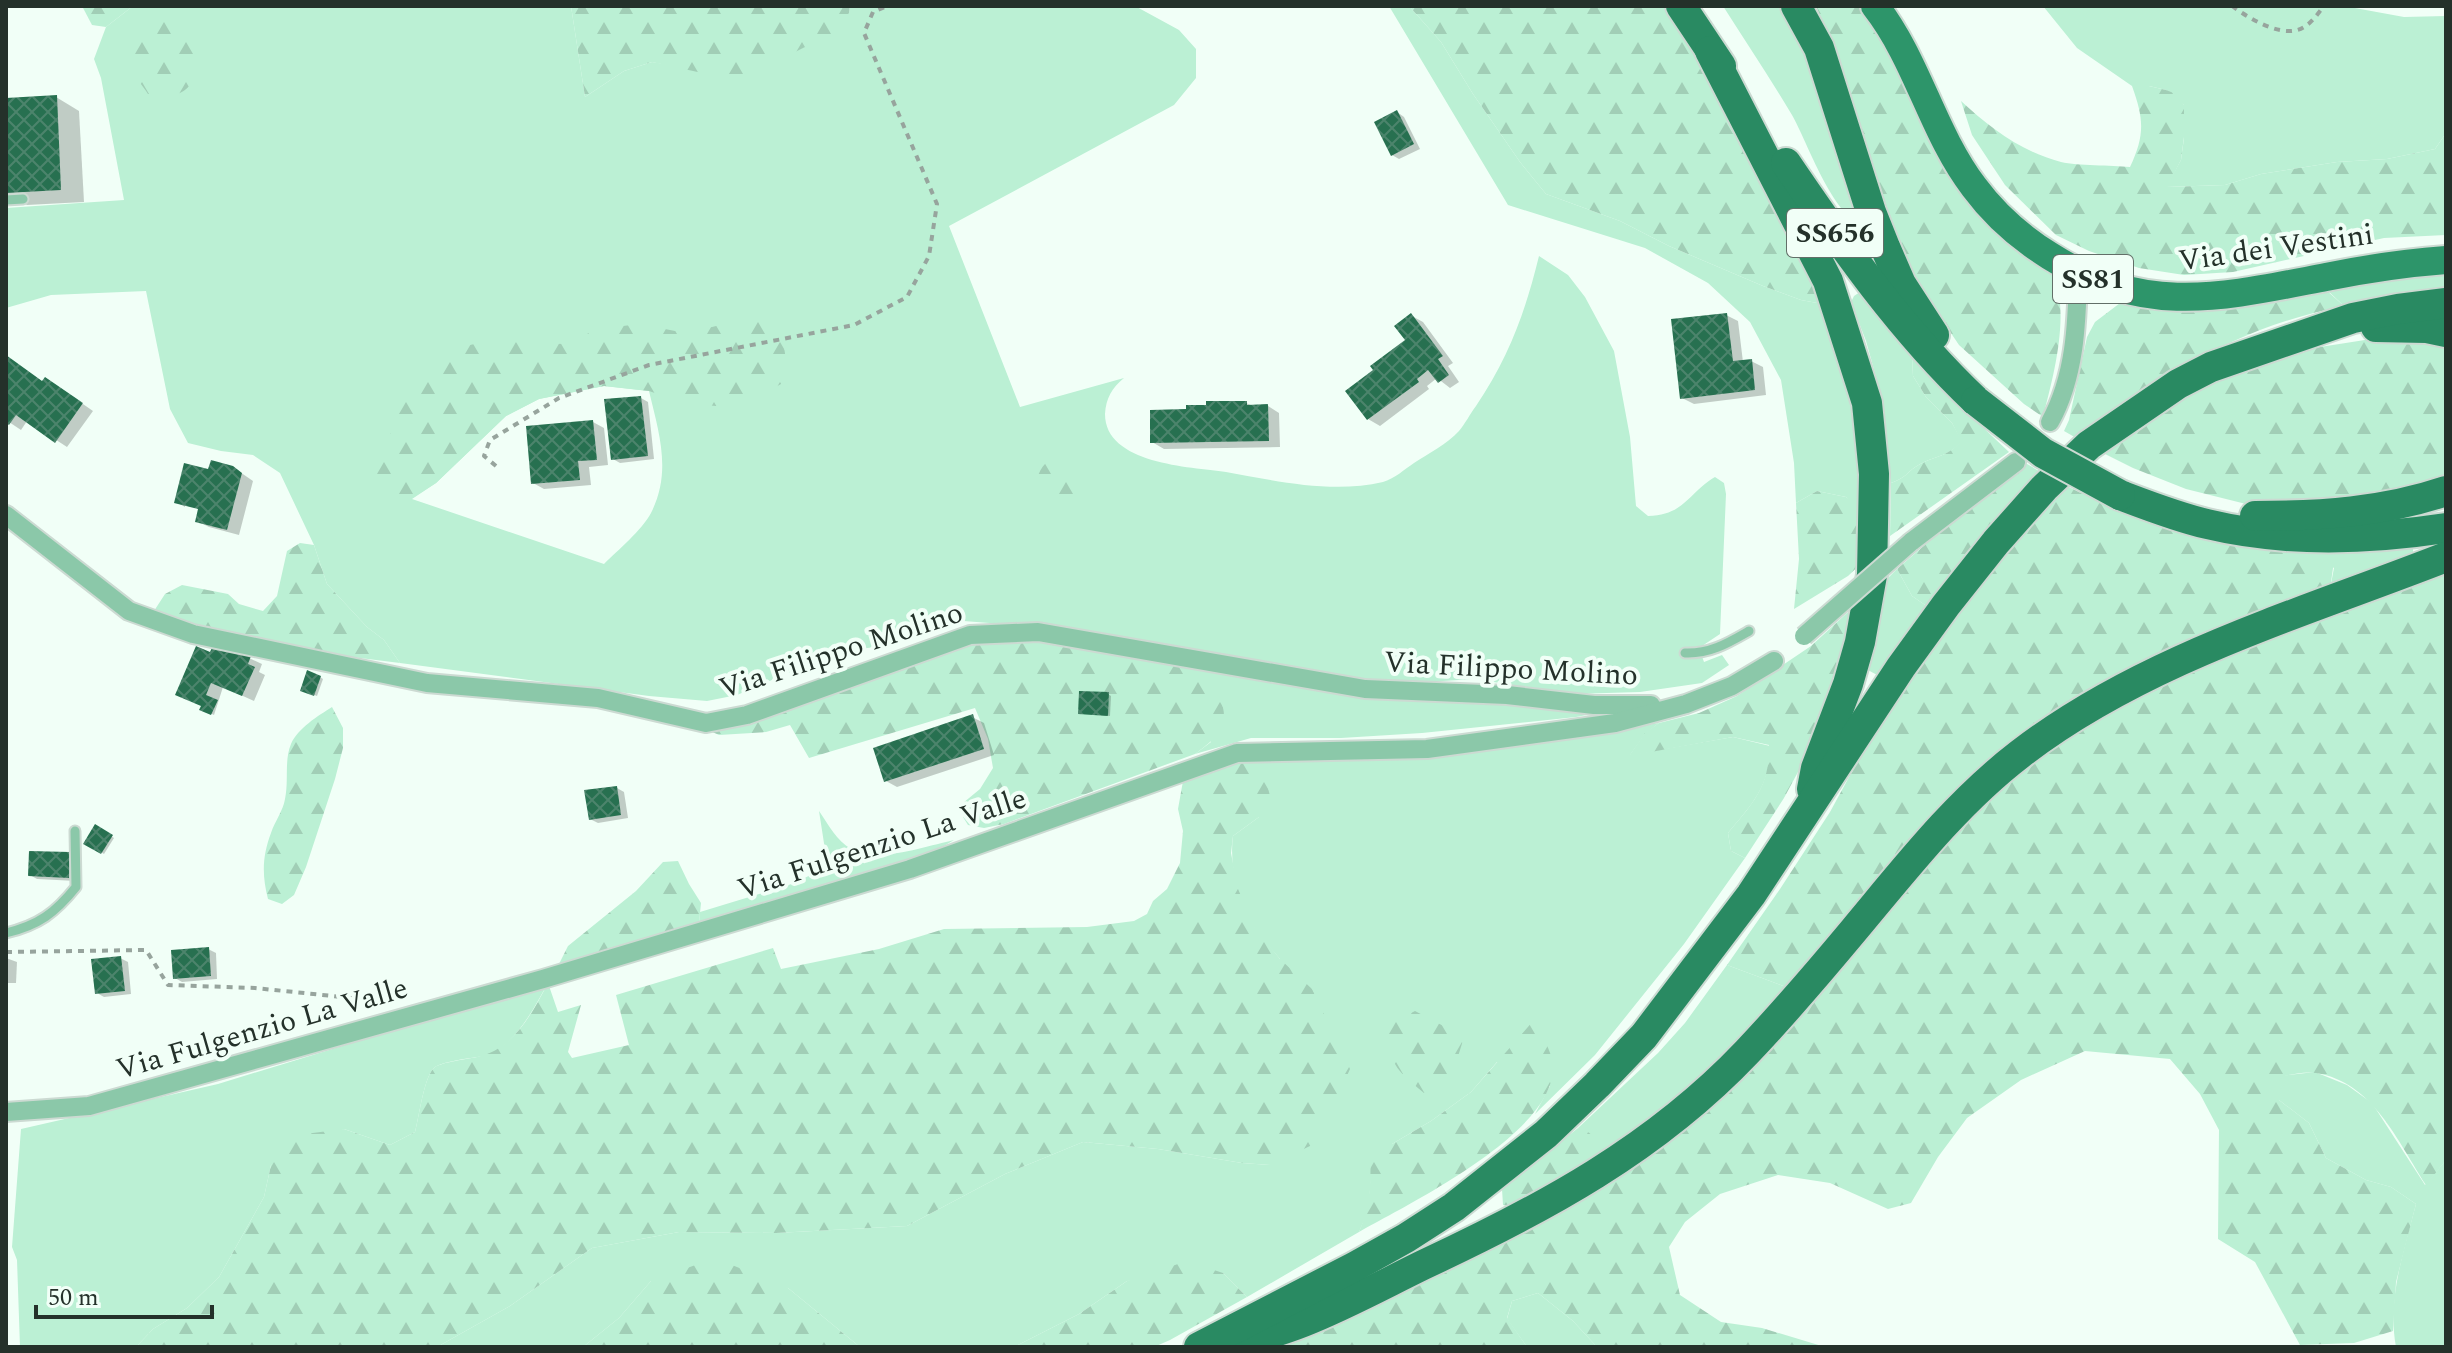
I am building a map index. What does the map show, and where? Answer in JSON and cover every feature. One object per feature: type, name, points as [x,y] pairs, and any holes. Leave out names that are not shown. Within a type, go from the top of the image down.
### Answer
[{"type":"highway","name":"SS656","points":[[1681,6],[1855,263],[1915,339],[1976,401],[2043,453],[2120,495],[2208,525],[2300,537],[2352,538],[2446,528]]},
{"type":"highway","points":[[1796,6],[1819,48],[1871,212],[1901,284],[1976,401]]},
{"type":"highway","points":[[1710,51],[1828,281],[1867,403],[1874,474],[1872,575],[1860,642],[1848,684],[1816,768],[1808,810]]},
{"type":"highway","points":[[1199,1347],[1406,1238],[1484,1185],[1546,1134],[1644,1036],[1751,895],[1901,667],[1946,605],[2015,521],[2089,445],[2178,384],[2232,359],[2353,318],[2446,303]]},
{"type":"highway","points":[[2306,334],[2383,327],[2427,328],[2446,332]]},
{"type":"highway","points":[[2171,514],[2336,514],[2414,502],[2446,491]]},
{"type":"highway","points":[[1227,1347],[1304,1322],[1535,1211],[1615,1163],[1677,1118],[1744,1055],[1801,993],[1939,829],[2019,754],[2079,714],[2136,680],[2193,654],[2446,557]]},
{"type":"main road","name":"Via dei Vestini","points":[[1875,6],[1904,50],[1954,157],[1973,187],[2031,244],[2078,274],[2148,295],[2211,298],[2380,267],[2446,260]]},
{"type":"street","points":[[2050,422],[2061,402],[2072,356],[2078,319],[2078,274]]},
{"type":"street","points":[[1804,636],[1911,542],[2016,462]]},
{"type":"street","name":"Via Filippo Molino","points":[[6,515],[129,611],[193,634],[427,683],[598,698],[706,723],[747,715],[970,635],[1038,632],[1365,689],[1507,695],[1594,705],[1686,704]]},
{"type":"street","name":"Via Fulgenzio La Valle","points":[[6,1112],[89,1106],[543,979],[910,869],[1237,753],[1427,749],[1615,723],[1686,704],[1732,686],[1774,661]]},
{"type":"lane","points":[[6,200],[23,199]]},
{"type":"lane","points":[[1685,653],[1701,654],[1749,631]]},
{"type":"lane","points":[[6,933],[40,922],[60,908],[76,887],[75,831]]},
{"type":"path","points":[[496,466],[484,456],[490,440],[559,398],[649,365],[854,325],[907,297],[929,256],[937,204],[864,33],[873,12],[887,6]]},
{"type":"path","points":[[2232,6],[2263,24],[2288,32],[2306,27],[2324,6]]},
{"type":"path","points":[[6,952],[146,950],[168,985],[255,988],[387,1002],[412,1016]]},
{"type":"green space","points":[[82,6],[133,6],[106,27],[92,25]]},
{"type":"green space","points":[[133,6],[571,6],[585,97],[624,71],[652,62],[683,67],[849,13],[850,6],[1135,6],[1179,30],[1196,49],[1196,78],[1174,105],[949,226],[1020,407],[1124,378],[1110,394],[1105,414],[1109,431],[1119,443],[1134,453],[1172,465],[1304,485],[1344,487],[1383,482],[1443,444],[1463,425],[1507,352],[1522,316],[1539,256],[1568,275],[1585,297],[1614,351],[1630,437],[1636,506],[1648,516],[1660,515],[1678,507],[1715,477],[1724,483],[1720,634],[1699,648],[1704,662],[1722,655],[1729,665],[1702,683],[1640,692],[1573,694],[1474,679],[1412,683],[1306,675],[1221,660],[1144,641],[938,619],[875,647],[826,657],[737,695],[707,701],[400,663],[384,640],[367,627],[327,584],[314,545],[280,473],[253,455],[188,443],[170,409],[146,291],[51,295],[6,308],[6,208],[124,200],[101,78],[94,59],[106,27]],"holes":[[[604,386],[649,391],[662,452],[661,483],[651,513],[642,526],[604,564],[412,499],[436,483],[506,416],[539,399]]]},
{"type":"green space","points":[[571,6],[850,6],[849,13],[831,34],[757,71],[725,78],[652,62],[624,71],[585,97]]},
{"type":"green space","points":[[1389,6],[1409,6],[1441,42],[1473,94],[1546,194],[1620,221],[1669,246],[1763,286],[1801,300],[1817,303],[1825,299],[1862,403],[1869,519],[1846,497],[1817,491],[1796,503],[1794,463],[1781,380],[1750,322],[1708,283],[1645,248],[1508,205]]},
{"type":"green space","points":[[1409,6],[1675,6],[1826,299],[1817,303],[1801,300],[1763,286],[1669,246],[1620,221],[1546,194],[1473,94],[1441,42]]},
{"type":"green space","points":[[1723,6],[1788,6],[1818,75],[1864,226],[1852,220],[1831,194],[1792,115]]},
{"type":"green space","points":[[1816,6],[1864,6],[1913,93],[2052,270],[2060,305],[2059,343],[2043,417],[2024,404],[1959,345],[1891,237],[1844,76]]},
{"type":"green space","points":[[2043,6],[2344,6],[2404,17],[2446,16],[2446,133],[2435,149],[2387,159],[2337,162],[2261,174],[2225,185],[2166,187],[2181,160],[2184,105],[2166,90],[2132,86],[2077,48]]},
{"type":"green space","points":[[163,11],[178,17],[203,49],[199,70],[192,83],[181,93],[171,96],[148,94],[136,76],[130,57],[135,42],[145,28]]},
{"type":"green space","points":[[2132,86],[2166,90],[2176,94],[2184,105],[2181,160],[2167,187],[2225,185],[2261,174],[2337,162],[2387,159],[2435,149],[2446,133],[2446,235],[2384,238],[2233,272],[2184,275],[2139,268],[2089,251],[2056,235],[2005,185],[1972,135],[1961,101],[2007,138],[2047,158],[2068,163],[2130,167],[2141,127]]},
{"type":"green space","points":[[2446,269],[2446,291],[2344,306],[2326,289]]},
{"type":"green space","points":[[2325,289],[2344,306],[2271,326],[2203,356],[2139,394],[2078,439],[2064,431],[2087,337],[2095,322],[2128,297]]},
{"type":"green space","points":[[1863,290],[1912,355],[1913,376],[1926,397],[1952,423],[1962,441],[1951,451],[1923,462],[1891,483],[1882,398],[1851,302]]},
{"type":"green space","points":[[749,318],[781,327],[786,360],[781,384],[754,399],[716,406],[684,403],[649,391],[604,386],[539,399],[506,416],[436,483],[411,499],[382,494],[373,474],[399,406],[411,385],[428,366],[461,347],[497,339],[567,344],[597,329],[640,324],[675,331],[712,327]]},
{"type":"green space","points":[[2384,337],[2446,344],[2446,481],[2360,502],[2246,504],[2186,489],[2103,453],[2189,391],[2282,357],[2320,347]]},
{"type":"green space","points":[[1912,355],[2009,452],[1890,536],[1891,483],[1923,462],[1951,451],[1961,441],[1952,423],[1926,397],[1913,376]]},
{"type":"green space","points":[[1059,454],[1069,479],[1079,493],[1076,501],[1062,503],[1051,500],[1039,488],[1040,470]]},
{"type":"green space","points":[[2022,461],[2049,477],[1928,607],[1912,596],[1897,569]]},
{"type":"green space","points":[[2065,485],[2154,523],[2272,544],[2334,561],[2330,589],[2096,688],[1794,990],[1727,965],[1830,812],[1873,733],[1979,580]]},
{"type":"green space","points":[[1817,491],[1846,497],[1859,506],[1869,556],[1848,576],[1794,609],[1799,559],[1796,503]]},
{"type":"green space","points":[[300,543],[314,545],[327,584],[367,627],[384,640],[400,663],[230,635],[154,611],[165,594],[182,585],[228,594],[239,604],[263,611],[277,596],[287,551]]},
{"type":"green space","points":[[2413,545],[2413,555],[2330,589],[2334,568],[2309,552]]},
{"type":"green space","points":[[2446,567],[2446,1160],[2426,1185],[2382,1116],[2353,1088],[2316,1073],[2279,1077],[2279,1100],[2309,1123],[2326,1158],[2366,1180],[2391,1187],[2416,1204],[2396,1282],[2393,1331],[2354,1343],[2300,1345],[2255,1262],[2218,1239],[2219,1130],[2200,1094],[2170,1059],[2085,1051],[2021,1080],[1967,1118],[1938,1157],[1911,1203],[1888,1209],[1830,1183],[1778,1175],[1720,1194],[1685,1222],[1669,1247],[1680,1295],[1721,1322],[1762,1328],[1825,1347],[1597,1347],[1573,1321],[1538,1293],[1512,1301],[1507,1318],[1527,1347],[1265,1347],[1644,1155],[2024,760],[2126,698]]},
{"type":"green space","points":[[1897,569],[1912,596],[1928,607],[1879,676],[1866,669],[1880,586]]},
{"type":"green space","points":[[1859,602],[1819,733],[1784,798],[1745,858],[1731,851],[1728,833],[1752,803],[1763,783],[1769,745],[1733,737],[1629,756],[1645,733],[1659,723],[1699,713],[1737,696],[1811,646]]},
{"type":"green space","points":[[977,640],[1071,644],[1147,655],[1179,666],[1205,680],[1220,699],[1223,724],[1215,737],[1195,754],[1004,824],[984,828],[968,825],[963,817],[963,803],[980,789],[993,768],[988,739],[975,708],[809,758],[790,725],[766,732],[719,735],[699,726]]},
{"type":"green space","points":[[1152,656],[1613,710],[1576,717],[1422,733],[1341,738],[1251,738],[1195,754],[1211,742]]},
{"type":"green space","points":[[332,707],[343,728],[343,748],[306,867],[294,895],[282,904],[268,899],[264,866],[268,842],[285,799],[289,750],[303,728]]},
{"type":"green space","points":[[1659,723],[1645,734],[1630,755],[1733,737],[1770,746],[1763,783],[1752,803],[1728,833],[1731,851],[1745,858],[1684,944],[1595,1055],[1535,1114],[1550,1086],[1497,1062],[1471,1092],[1392,1144],[1371,1179],[1368,1211],[1359,1232],[1247,1297],[1223,1273],[1127,1281],[1079,1314],[1014,1347],[860,1347],[788,1288],[651,1281],[619,1318],[583,1347],[437,1347],[510,1306],[592,1248],[679,1232],[776,1233],[907,1226],[1005,1174],[1083,1142],[1270,1165],[1280,959],[1249,919],[1234,872],[1233,836],[1259,817],[1246,760],[1411,756],[1502,748]]},
{"type":"green space","points":[[1246,760],[1266,780],[1270,796],[1259,817],[1233,836],[1231,853],[1238,889],[1255,928],[1280,959],[1312,989],[1350,1069],[1326,1122],[1310,1146],[1270,1165],[1083,1142],[1005,1174],[907,1226],[776,1233],[679,1232],[592,1248],[510,1306],[437,1347],[136,1347],[153,1329],[187,1308],[219,1277],[264,1197],[271,1165],[297,1135],[344,1129],[390,1145],[415,1132],[425,1087],[435,1067],[490,1053],[512,1038],[548,983],[558,1012],[581,1005],[568,1052],[572,1058],[629,1045],[616,995],[773,948],[781,969],[879,949],[944,929],[1087,927],[1134,921],[1147,914],[1153,901],[1167,889],[1180,863],[1183,831],[1178,809],[1183,781]]},
{"type":"green space","points":[[819,811],[841,842],[862,853],[888,854],[954,840],[932,853],[872,873],[699,923],[700,912],[795,883],[820,870],[826,856]]},
{"type":"green space","points":[[678,861],[701,903],[699,923],[558,966],[568,946],[636,891],[663,862]]},
{"type":"green space","points":[[1727,965],[1794,990],[1714,1067],[1603,1160],[1578,1128],[1658,1053],[1685,1023]]},
{"type":"green space","points":[[548,983],[522,1026],[505,1045],[484,1056],[435,1067],[425,1087],[415,1132],[390,1145],[344,1129],[271,1165],[264,1197],[219,1277],[187,1308],[153,1329],[136,1347],[20,1347],[17,1260],[12,1247],[21,1129],[218,1084]]},
{"type":"green space","points":[[1415,1011],[1465,1034],[1450,1082],[1441,1090],[1424,1093],[1400,1071],[1392,1058],[1388,1025]]},
{"type":"green space","points":[[1534,1020],[1553,1065],[1548,1090],[1532,1115],[1477,1163],[1359,1232],[1368,1199],[1370,1143],[1392,1144],[1471,1092]]},
{"type":"green space","points":[[2315,1072],[2347,1085],[2372,1103],[2425,1185],[2446,1160],[2446,1347],[2396,1347],[2395,1293],[2416,1204],[2391,1187],[2366,1180],[2326,1158],[2309,1123],[2279,1100],[2278,1076]]},
{"type":"green space","points":[[1578,1128],[1589,1132],[1603,1160],[1519,1208],[1503,1205],[1502,1189]]},
{"type":"green space","points":[[715,1258],[788,1288],[860,1347],[583,1347],[619,1318],[651,1281]]},
{"type":"green space","points":[[1187,1261],[1223,1273],[1247,1297],[1154,1347],[1014,1347],[1079,1314],[1127,1281]]},
{"type":"green space","points":[[1538,1293],[1573,1321],[1597,1347],[1527,1347],[1507,1319],[1512,1301]]},
{"type":"building","points":[[57,95],[61,190],[6,193],[6,98]]},
{"type":"building","points":[[1397,110],[1414,144],[1391,156],[1374,122]]},
{"type":"building","points":[[1411,313],[1443,356],[1438,359],[1449,375],[1438,383],[1428,370],[1417,379],[1419,382],[1367,420],[1345,391],[1373,370],[1370,366],[1405,340],[1394,326]]},
{"type":"building","points":[[1727,313],[1733,361],[1752,359],[1755,390],[1680,399],[1671,319]]},
{"type":"building","points":[[6,355],[42,381],[45,377],[83,403],[55,443],[16,415],[9,425],[6,423]]},
{"type":"building","points":[[641,396],[648,456],[611,460],[604,399]]},
{"type":"building","points":[[1206,401],[1268,404],[1269,441],[1150,443],[1150,410],[1186,409],[1186,405],[1206,405]]},
{"type":"building","points":[[593,420],[597,460],[578,461],[580,480],[531,484],[526,426]]},
{"type":"building","points":[[211,460],[233,466],[242,473],[227,530],[195,522],[198,509],[174,503],[184,463],[208,469]]},
{"type":"building","points":[[215,641],[251,656],[248,664],[255,667],[242,696],[211,683],[206,695],[218,700],[211,715],[199,710],[201,706],[175,695],[196,646],[210,652]]},
{"type":"building","points":[[307,670],[321,676],[314,696],[300,691]]},
{"type":"building","points":[[1079,691],[1109,692],[1108,716],[1078,714]]},
{"type":"building","points":[[973,714],[984,749],[884,782],[873,748]]},
{"type":"building","points":[[617,786],[621,815],[589,820],[584,790]]},
{"type":"building","points":[[95,824],[113,835],[101,854],[83,844]]},
{"type":"building","points":[[29,851],[70,852],[69,878],[28,876]]},
{"type":"building","points":[[209,947],[211,976],[173,979],[171,950]]},
{"type":"building","points":[[121,956],[125,991],[95,994],[91,959]]}]
